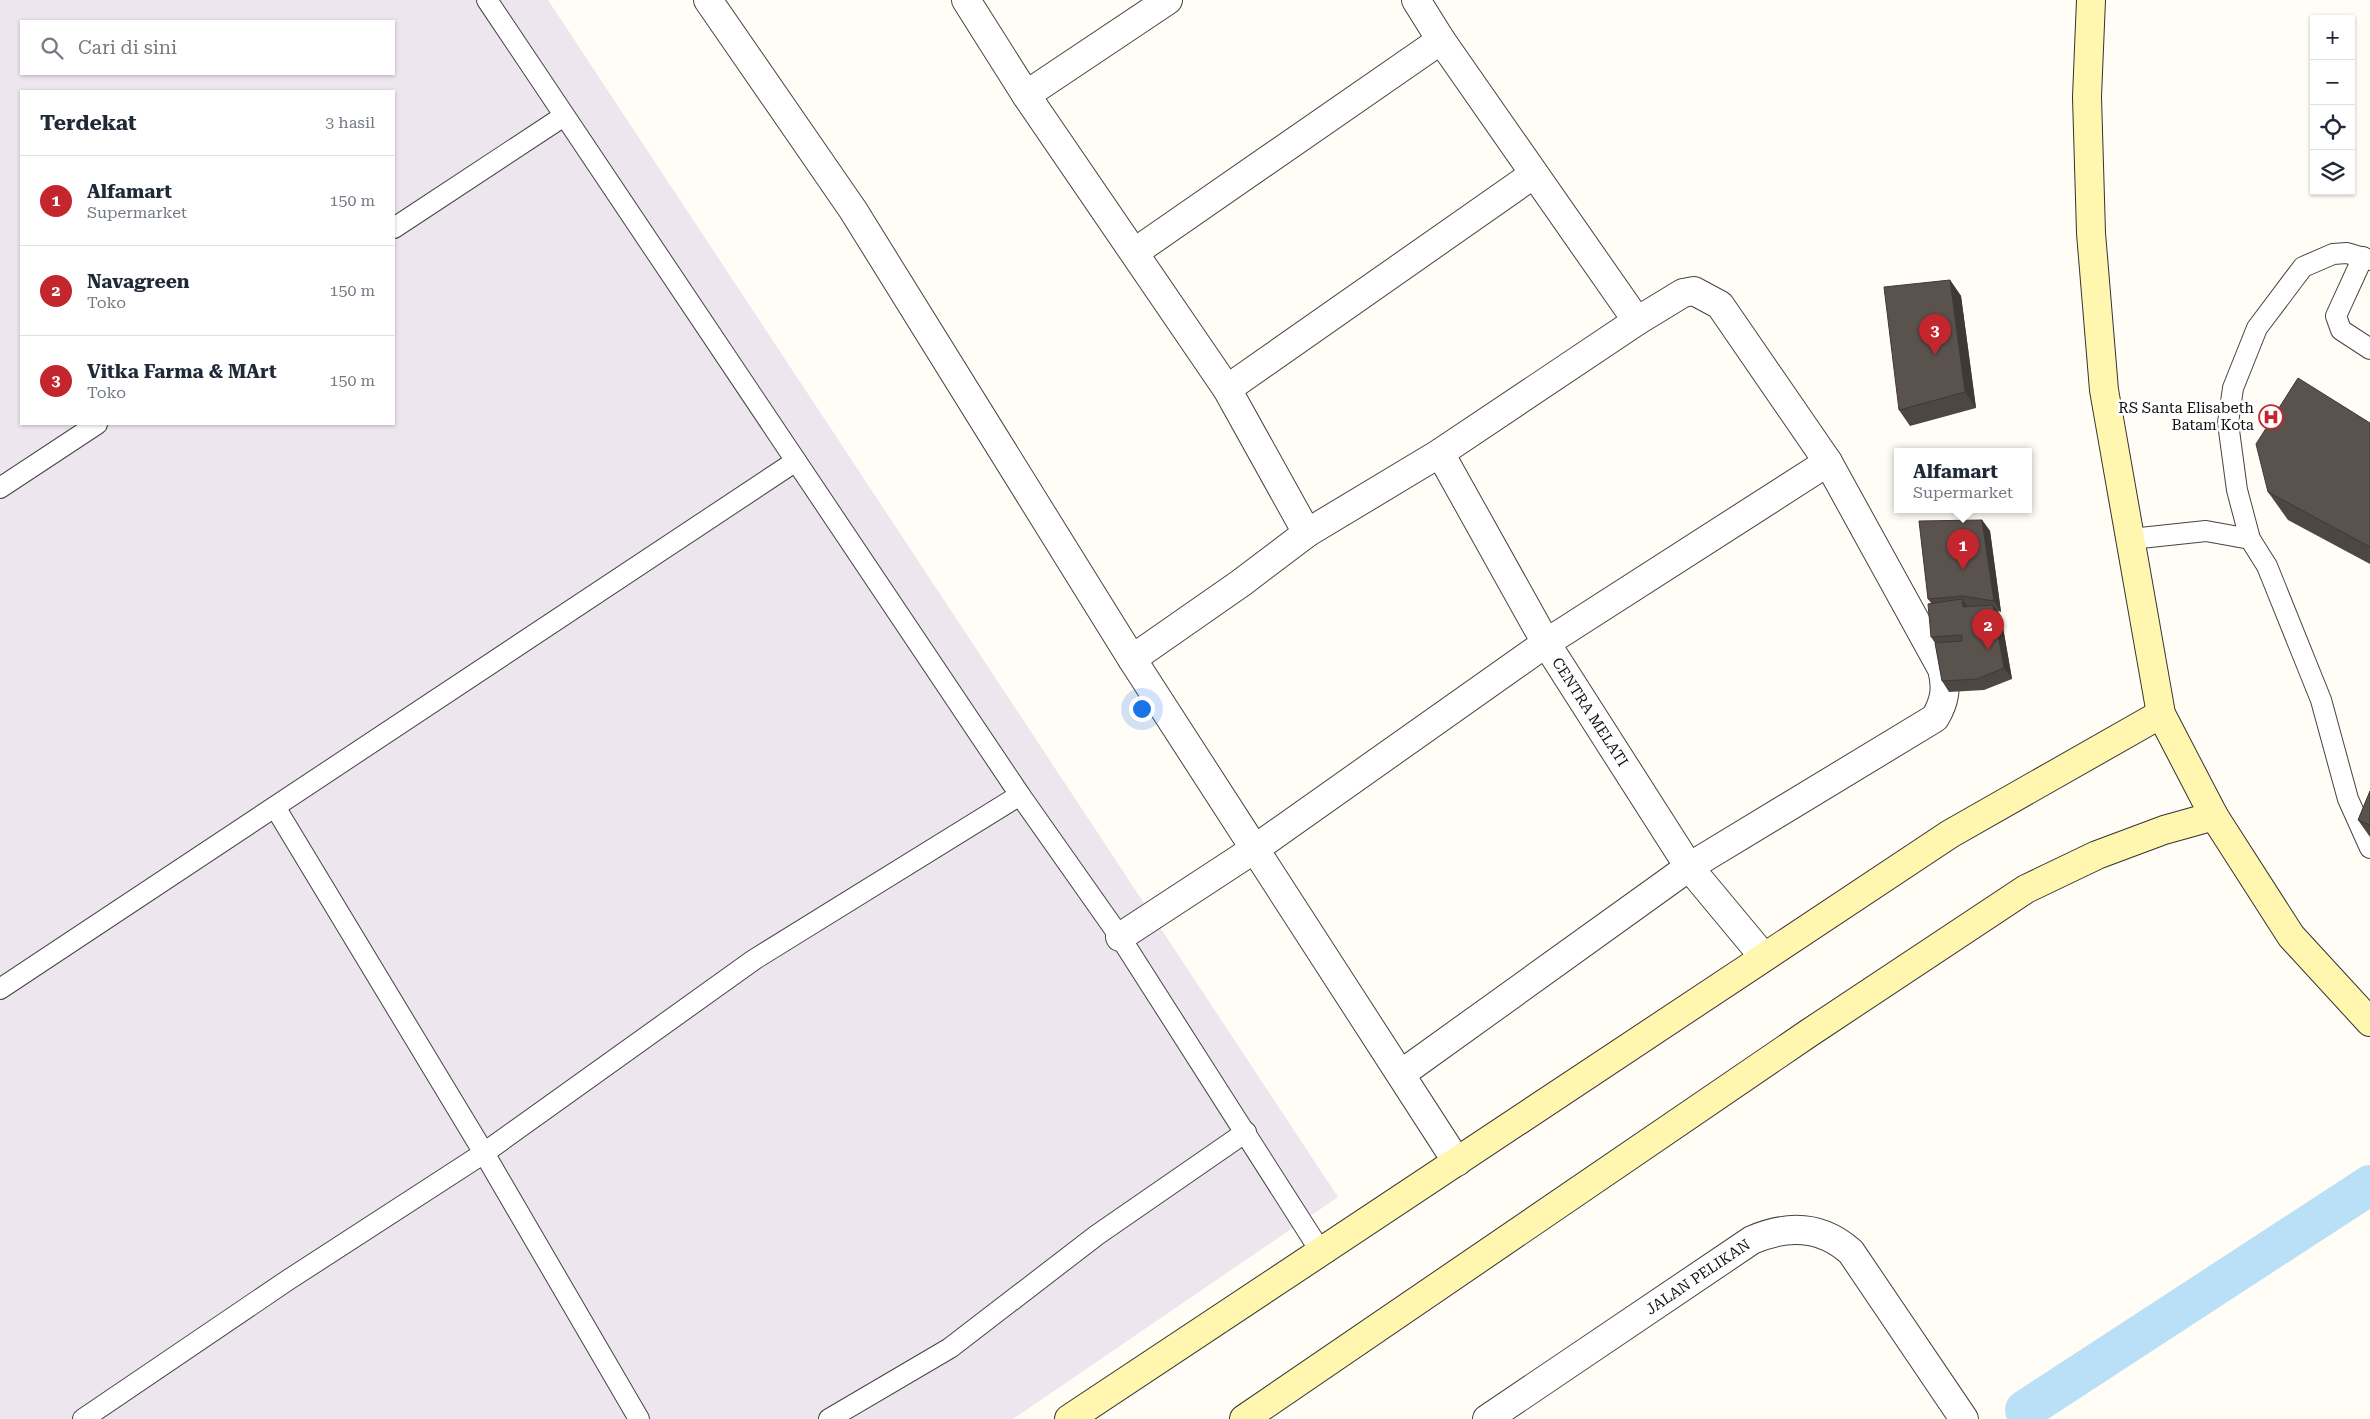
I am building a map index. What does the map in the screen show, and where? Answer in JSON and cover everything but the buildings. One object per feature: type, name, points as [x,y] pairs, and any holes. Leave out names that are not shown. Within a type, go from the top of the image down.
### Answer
[{"type":"main road","points":[[2091,0],[2087,97],[2091,233],[2104,390],[2161,714],[2214,816],[2290,936],[2370,1022]]},
{"type":"main road","points":[[1069,1419],[1457,1162],[1763,956],[1890,876],[1950,834],[2161,714]]},
{"type":"main road","points":[[1244,1419],[1809,1033],[2026,889],[2097,855],[2164,830],[2214,816]]},
{"type":"street","points":[[708,0],[853,210],[1132,659],[1256,848],[1457,1162]]},
{"type":"street","points":[[966,0],[1026,95],[1227,389],[1307,533]]},
{"type":"street","points":[[1026,95],[1168,0]]},
{"type":"street","points":[[1416,0],[1441,40],[1637,321]]},
{"type":"street","points":[[1135,252],[1441,40]]},
{"type":"street","points":[[1227,389],[1534,174]]},
{"type":"street","points":[[1132,659],[1241,583],[1307,533],[1440,453],[1637,321],[1683,293],[1694,291],[1720,305],[1828,462],[1942,669],[1946,685],[1941,708],[1935,718],[1690,867],[1402,1074]]},
{"type":"street","name":"CENTRA MELATI","points":[[1440,453],[1546,642],[1690,867],[1763,956]]},
{"type":"street","points":[[1120,937],[1256,848],[1546,642],[1828,462]]},
{"type":"street","name":"JALAN PELIKAN","points":[[1487,1419],[1752,1240],[1772,1232],[1787,1229],[1807,1230],[1827,1235],[1840,1242],[1851,1252],[1964,1419]]},
{"type":"lane","points":[[487,0],[1020,795],[1120,937],[1321,1252]]},
{"type":"lane","points":[[395,227],[564,116]]},
{"type":"lane","points":[[2370,349],[2341,330],[2336,316],[2366,258],[2347,253],[2333,254],[2303,267],[2257,328],[2234,388],[2228,423],[2237,490],[2250,539],[2267,566],[2321,700],[2348,799],[2370,848]]},
{"type":"lane","points":[[0,488],[95,425]]},
{"type":"lane","points":[[0,990],[796,461]]},
{"type":"lane","points":[[2131,539],[2206,531],[2250,539]]},
{"type":"lane","points":[[83,1419],[288,1280],[484,1153],[755,958],[1020,795]]},
{"type":"lane","points":[[275,807],[484,1153],[639,1419]]},
{"type":"lane","points":[[829,1419],[950,1348],[1097,1235],[1246,1132]]},
{"type":"shaded area","points":[[0,0],[548,0],[1338,1197],[1013,1419],[0,1419]]},
{"type":"waterway","points":[[2025,1410],[2370,1185]]},
{"type":"place","name":"Vitka Farma & MArt","points":[[1935,355]]},
{"type":"place","name":"RS Santa Elisabeth Batam Kota","points":[[2271,417]]},
{"type":"place","name":"Alfamart","points":[[1963,570]]},
{"type":"place","name":"Navagreen","points":[[1988,650]]}]
